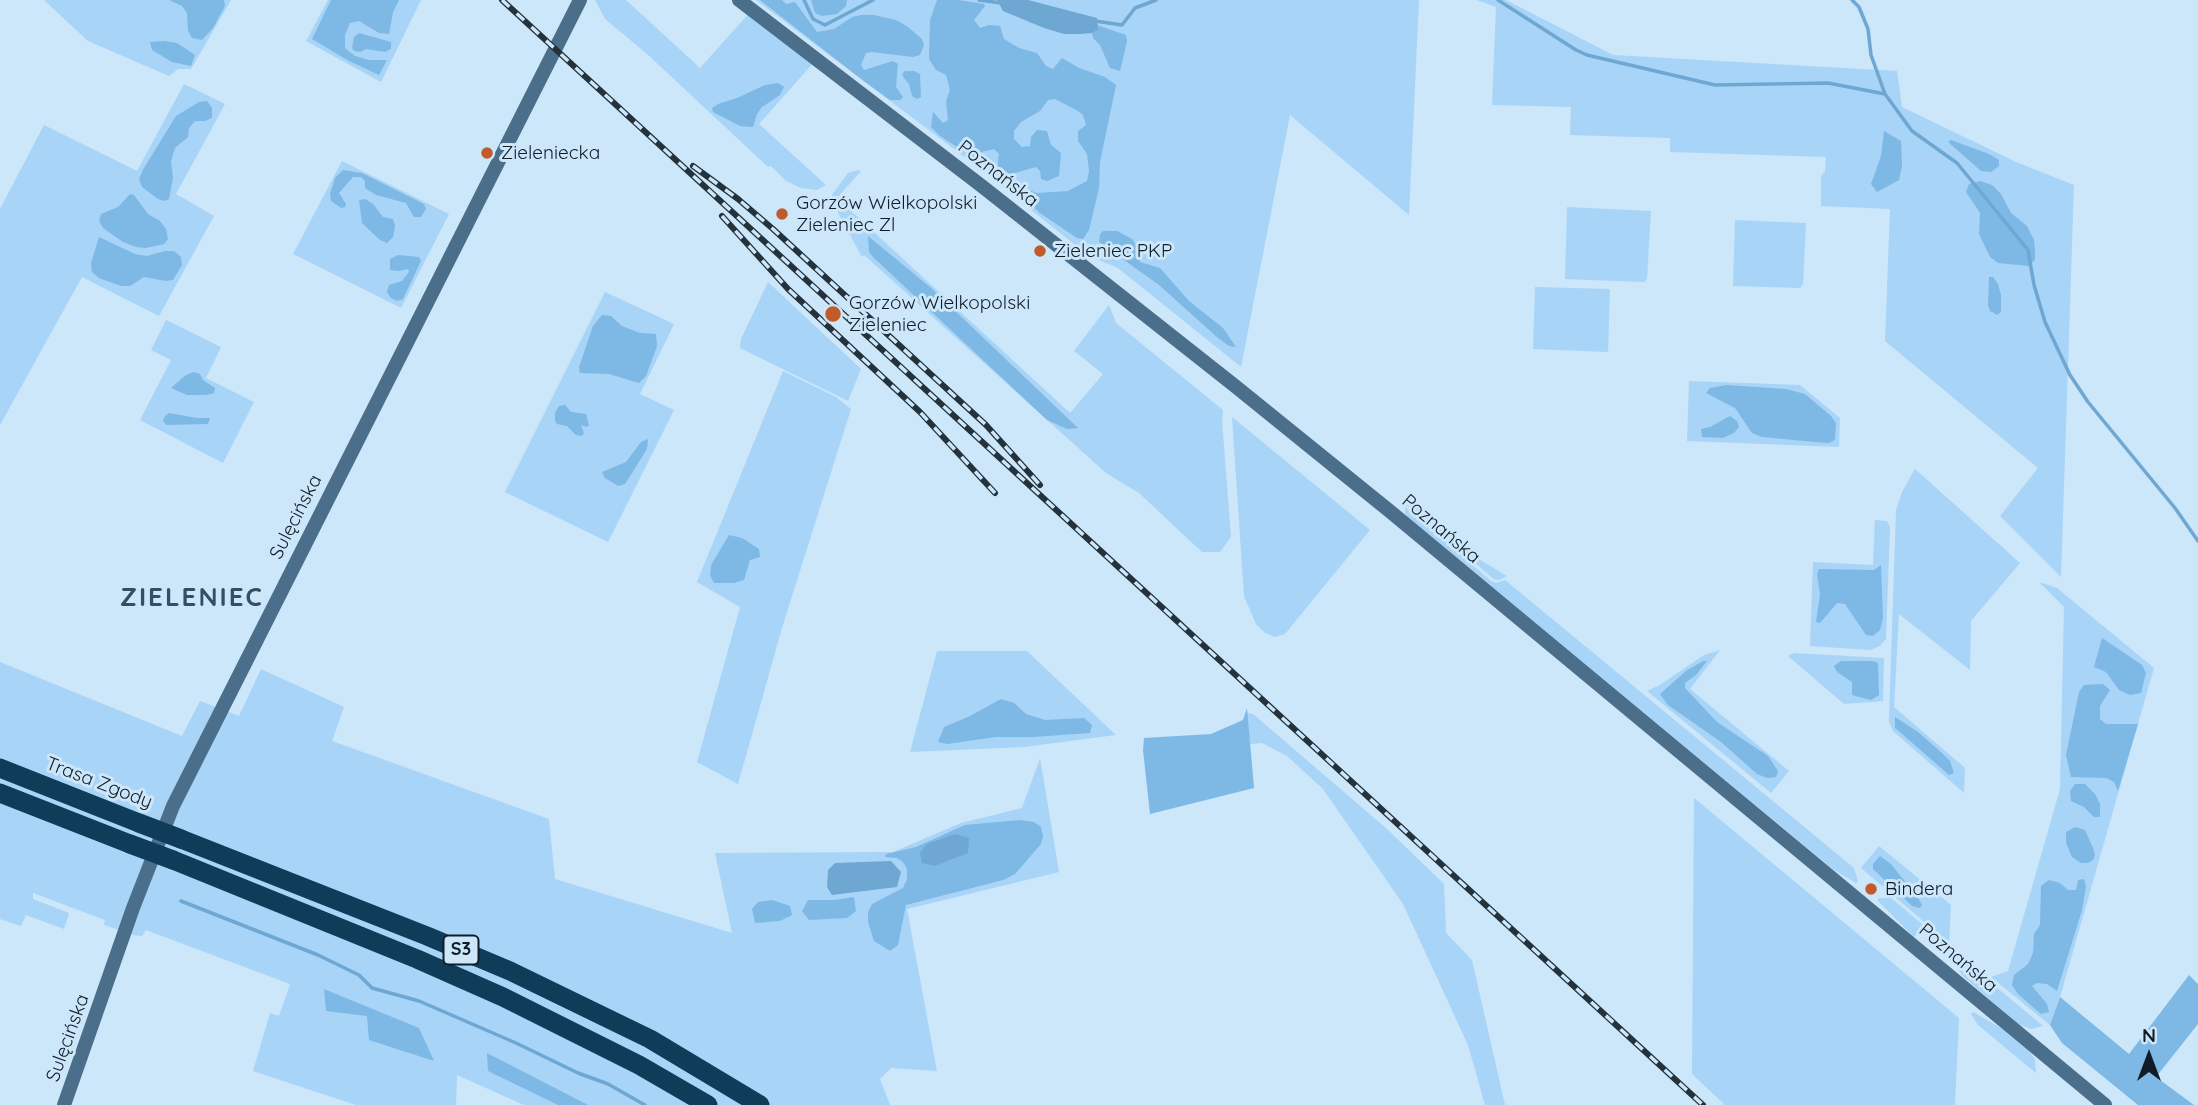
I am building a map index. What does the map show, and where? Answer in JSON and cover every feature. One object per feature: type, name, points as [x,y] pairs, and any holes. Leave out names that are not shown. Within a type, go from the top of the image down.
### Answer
[{"type":"highway","name":"Trasa Zgody","points":[[0,768],[427,936],[523,977],[650,1039],[760,1105]]},
{"type":"highway","name":"S3","points":[[0,793],[417,959],[503,997],[608,1049],[708,1105]]},
{"type":"main road","name":"Sulęcińska","points":[[64,1105],[133,908],[173,806],[580,0]]},
{"type":"main road","name":"Poznańska","points":[[739,0],[1236,386],[2105,1105]]},
{"type":"shaded area","points":[[44,0],[231,0],[191,69],[178,69],[169,76],[88,41]]},
{"type":"shaded area","points":[[169,0],[224,0],[225,6],[213,28],[202,40],[192,38],[188,31],[187,13],[182,6]]},
{"type":"shaded area","points":[[328,0],[421,0],[381,82],[306,41]]},
{"type":"shaded area","points":[[331,0],[399,0],[393,12],[389,34],[379,33],[359,21],[350,23],[345,35],[345,48],[355,56],[369,60],[387,60],[379,75],[312,39]]},
{"type":"shaded area","points":[[595,0],[626,0],[700,68],[751,11],[816,60],[759,124],[826,185],[817,190],[801,188],[786,181],[771,166],[768,167],[646,53],[605,19]]},
{"type":"shaded area","points":[[756,0],[1419,0],[1409,215],[1290,115],[1241,367],[1118,268],[1089,256],[970,161]]},
{"type":"shaded area","points":[[760,0],[782,0],[786,4],[795,2],[817,32],[834,29],[852,17],[861,15],[896,20],[908,27],[922,39],[924,45],[920,55],[913,57],[866,53],[861,65],[864,70],[893,61],[898,64],[896,87],[903,97],[900,100],[890,100]]},
{"type":"shaded area","points":[[811,0],[847,0],[846,6],[837,14],[822,16],[815,13]]},
{"type":"shaded area","points":[[937,0],[984,4],[974,20],[980,28],[1000,26],[1004,39],[1019,48],[1037,53],[1046,66],[1053,69],[1062,58],[1079,68],[1105,77],[1116,85],[1100,162],[1099,188],[1089,230],[1083,239],[1077,238],[1040,213],[1022,196],[1004,185],[1003,181],[1037,193],[1068,191],[1087,181],[1087,154],[1078,141],[1078,131],[1086,125],[1083,115],[1078,111],[1055,99],[1048,100],[1040,111],[1021,122],[1014,131],[1014,139],[1022,147],[1030,146],[1031,137],[1037,130],[1047,131],[1051,145],[1061,153],[1059,176],[1047,181],[1041,179],[1040,171],[1036,167],[1001,177],[997,172],[999,154],[994,149],[978,153],[974,158],[931,127],[933,112],[943,123],[948,120],[946,101],[950,90],[946,75],[936,70],[929,59],[930,20]]},
{"type":"shaded area","points":[[997,0],[1028,0],[1097,18],[1098,30],[1092,33],[1064,34],[1003,11]]},
{"type":"shaded area","points":[[1477,0],[1506,0],[1613,55],[1897,71],[1902,107],[2016,162],[2074,185],[2061,577],[2000,516],[2038,468],[1885,341],[1890,209],[1821,206],[1821,176],[1825,171],[1826,157],[1670,152],[1670,138],[1570,135],[1571,107],[1492,105],[1496,7]]},
{"type":"shaded area","points":[[1097,25],[1126,35],[1120,71],[1110,68],[1100,45],[1093,38],[1092,33],[1098,30]]},
{"type":"shaded area","points":[[359,33],[391,42],[391,49],[385,52],[366,49],[361,52],[354,51],[354,37]]},
{"type":"shaded area","points":[[150,42],[177,43],[195,55],[191,66],[172,62],[152,50]]},
{"type":"shaded area","points":[[905,71],[920,74],[921,97],[917,99],[912,96],[909,84],[902,74]]},
{"type":"shaded area","points":[[778,83],[784,87],[780,95],[762,107],[753,127],[740,126],[713,112],[712,108],[718,104],[765,85]]},
{"type":"shaded area","points":[[184,84],[225,104],[176,194],[214,216],[159,316],[82,277],[0,425],[0,209],[44,125],[137,171]]},
{"type":"shaded area","points":[[207,101],[212,108],[212,118],[195,121],[189,128],[188,137],[175,148],[171,161],[173,178],[169,199],[158,199],[142,187],[139,179],[144,168],[176,116],[199,102]]},
{"type":"shaded area","points":[[1884,131],[1901,141],[1902,166],[1899,180],[1877,192],[1871,184],[1881,156]]},
{"type":"shaded area","points":[[1951,140],[1989,154],[1999,160],[1999,166],[1991,172],[1981,171],[1948,142]]},
{"type":"shaded area","points":[[342,161],[449,214],[401,308],[293,254]]},
{"type":"shaded area","points":[[343,170],[362,173],[424,204],[426,209],[421,217],[414,217],[406,203],[376,195],[365,188],[365,181],[361,177],[353,177],[339,193],[346,204],[341,208],[331,201],[330,194],[335,178]]},
{"type":"shaded area","points":[[861,171],[837,198],[1070,413],[1103,374],[1074,351],[1109,305],[1116,323],[1223,410],[1231,537],[1220,552],[1202,552],[1139,493],[1106,473],[864,255],[862,257],[836,209],[832,195],[848,173]]},
{"type":"shaded area","points":[[1980,181],[1992,185],[2001,194],[2011,213],[2027,226],[2034,240],[2035,253],[2035,260],[2029,266],[1998,263],[1990,257],[1979,234],[1980,213],[1966,192],[1969,184]]},
{"type":"shaded area","points":[[130,194],[166,229],[168,239],[164,244],[136,247],[123,242],[103,228],[99,221],[101,214],[118,207]]},
{"type":"shaded area","points":[[365,199],[373,204],[383,217],[393,219],[393,237],[387,243],[362,223],[359,200]]},
{"type":"shaded area","points":[[1567,207],[1651,211],[1647,279],[1644,282],[1565,279]]},
{"type":"shaded area","points":[[1735,220],[1806,223],[1803,284],[1800,288],[1733,286]]},
{"type":"shaded area","points":[[1103,231],[1117,231],[1132,239],[1140,262],[1160,268],[1189,301],[1223,328],[1236,347],[1229,346],[1218,338],[1159,285],[1099,242]]},
{"type":"shaded area","points":[[868,236],[930,287],[1078,428],[1067,429],[1047,420],[874,258],[869,252]]},
{"type":"shaded area","points":[[99,237],[135,254],[147,256],[174,251],[181,257],[182,265],[173,280],[144,277],[130,286],[121,286],[99,278],[92,272],[91,263]]},
{"type":"shaded area","points":[[398,255],[419,257],[421,261],[403,299],[397,301],[387,292],[389,285],[402,281],[409,272],[408,269],[390,270],[390,259]]},
{"type":"shaded area","points":[[1989,277],[1993,277],[1998,284],[2001,295],[2001,312],[1997,315],[1990,311],[1988,305]]},
{"type":"shaded area","points":[[768,282],[861,369],[848,401],[740,348],[741,339]]},
{"type":"shaded area","points":[[1535,287],[1610,289],[1608,352],[1533,349]]},
{"type":"shaded area","points":[[605,292],[674,324],[640,394],[674,410],[608,542],[505,492]]},
{"type":"shaded area","points":[[602,315],[611,316],[622,326],[640,333],[656,334],[657,346],[646,376],[639,383],[609,374],[580,373],[579,367],[593,326]]},
{"type":"shaded area","points":[[166,320],[221,347],[206,378],[254,402],[223,463],[140,420],[171,360],[151,350]]},
{"type":"shaded area","points":[[783,371],[836,397],[851,409],[782,628],[738,784],[697,762],[740,607],[697,582]]},
{"type":"shaded area","points":[[194,372],[215,388],[214,393],[187,395],[171,388],[186,375]]},
{"type":"shaded area","points":[[1689,381],[1800,385],[1840,418],[1839,447],[1687,441]]},
{"type":"shaded area","points":[[1726,385],[1786,389],[1805,394],[1836,423],[1835,440],[1829,443],[1815,442],[1762,437],[1752,433],[1735,408],[1706,393],[1710,388]]},
{"type":"shaded area","points":[[565,405],[571,412],[586,414],[589,425],[581,425],[584,433],[582,436],[555,421],[559,406]]},
{"type":"shaded area","points":[[169,413],[210,418],[208,424],[166,425],[163,421]]},
{"type":"shaded area","points":[[1730,416],[1737,421],[1739,427],[1734,433],[1723,438],[1702,437],[1701,429]]},
{"type":"shaded area","points":[[1232,417],[1370,530],[1285,634],[1275,637],[1265,633],[1256,624],[1244,596]]},
{"type":"shaded area","points":[[648,439],[647,449],[625,484],[618,486],[605,478],[602,472],[626,462],[641,442]]},
{"type":"shaded area","points":[[1915,469],[2020,563],[1971,621],[1970,670],[1899,614],[1894,707],[1965,768],[1964,793],[1893,731],[1889,721],[1896,510],[1902,492]]},
{"type":"shaded area","points":[[1411,497],[1472,555],[1507,576],[1494,579],[1405,504]]},
{"type":"shaded area","points":[[1405,507],[1491,581],[1496,583],[1505,580],[1854,868],[1858,881],[1856,883],[1834,870],[1408,518]]},
{"type":"shaded area","points":[[1875,520],[1887,521],[1890,527],[1886,639],[1880,646],[1870,650],[1810,646],[1813,562],[1873,565]]},
{"type":"shaded area","points":[[729,535],[742,538],[759,549],[760,557],[750,560],[744,580],[714,583],[710,575],[711,565]]},
{"type":"shaded area","points":[[1881,565],[1883,618],[1880,630],[1873,636],[1866,635],[1845,604],[1837,603],[1820,623],[1816,622],[1820,594],[1817,574],[1819,569],[1874,570]]},
{"type":"shaded area","points":[[2039,582],[2057,588],[2154,668],[2050,1025],[1991,977],[2008,971],[2060,789],[2064,607]]},
{"type":"shaded area","points":[[2102,638],[2142,665],[2146,673],[2141,693],[2130,695],[2119,690],[2106,672],[2094,667]]},
{"type":"shaded area","points":[[1720,650],[1690,689],[1789,771],[1771,793],[1647,691],[1704,655]]},
{"type":"shaded area","points":[[937,651],[1027,651],[1116,735],[1024,747],[910,752]]},
{"type":"shaded area","points":[[1794,653],[1884,658],[1883,701],[1844,704],[1788,656]]},
{"type":"shaded area","points":[[1707,661],[1696,675],[1685,683],[1685,688],[1717,722],[1768,756],[1778,771],[1776,777],[1767,778],[1757,774],[1721,742],[1668,705],[1660,694],[1686,671]]},
{"type":"shaded area","points":[[1841,661],[1878,663],[1879,695],[1871,700],[1852,695],[1852,682],[1837,672],[1834,666]]},
{"type":"shaded area","points":[[0,662],[182,736],[200,701],[239,716],[261,669],[344,707],[332,741],[549,819],[555,879],[732,933],[715,853],[893,852],[961,823],[1022,808],[1040,758],[1059,872],[907,909],[937,1071],[891,1068],[880,1079],[890,1105],[524,1105],[457,1075],[456,1105],[356,1105],[253,1071],[270,1013],[279,1016],[290,984],[146,930],[142,936],[104,925],[105,920],[33,893],[33,899],[69,913],[64,929],[26,915],[21,926],[0,919]]},
{"type":"shaded area","points":[[2103,684],[2110,690],[2100,706],[2100,719],[2106,724],[2138,724],[2118,791],[2114,782],[2106,778],[2071,777],[2066,755],[2079,692],[2084,685]]},
{"type":"shaded area","points":[[1001,699],[1014,703],[1026,714],[1045,720],[1084,718],[1092,725],[1090,733],[996,737],[947,744],[938,742],[944,727]]},
{"type":"shaded area","points":[[1247,708],[1254,788],[1150,814],[1144,738],[1211,734],[1243,720]]},
{"type":"shaded area","points":[[1247,713],[1253,714],[1387,829],[1444,884],[1446,933],[1472,960],[1505,1105],[1485,1105],[1468,1045],[1403,904],[1323,789],[1287,756],[1262,743],[1250,744]]},
{"type":"shaded area","points":[[1895,717],[1942,753],[1950,761],[1954,773],[1949,775],[1895,728]]},
{"type":"shaded area","points":[[2075,784],[2085,784],[2095,794],[2100,804],[2100,817],[2094,817],[2084,807],[2071,801],[2070,791]]},
{"type":"shaded area","points":[[1694,798],[1959,1018],[1955,1105],[1725,1105],[1692,1074]]},
{"type":"shaded area","points":[[1020,820],[1034,822],[1041,827],[1043,837],[1041,844],[1015,874],[1003,880],[906,905],[898,945],[890,951],[874,941],[868,922],[868,912],[872,904],[903,888],[907,879],[907,869],[903,862],[897,858],[885,857],[886,854],[916,847],[965,825]]},
{"type":"shaded area","points":[[2075,827],[2085,830],[2093,848],[2095,855],[2088,863],[2081,863],[2072,857],[2066,843],[2066,832]]},
{"type":"shaded area","points":[[955,834],[969,838],[968,853],[934,866],[922,863],[920,853],[927,844]]},
{"type":"shaded area","points":[[1879,846],[1951,905],[1949,943],[1861,868]]},
{"type":"shaded area","points":[[1880,856],[1891,864],[1918,898],[1922,905],[1920,908],[1912,906],[1873,869],[1873,864]]},
{"type":"shaded area","points":[[891,861],[901,872],[897,887],[832,895],[827,887],[828,870],[835,863]]},
{"type":"shaded area","points":[[2084,879],[2086,887],[2082,910],[2057,991],[2047,984],[2037,983],[2032,986],[2047,1004],[2049,1012],[2041,1014],[2018,994],[2012,985],[2014,975],[2028,964],[2033,953],[2034,934],[2040,925],[2041,886],[2049,880],[2060,883],[2068,890],[2076,890],[2078,880]]},
{"type":"shaded area","points":[[854,897],[856,911],[847,918],[809,920],[802,911],[808,900]]},
{"type":"shaded area","points":[[1891,898],[1922,924],[1914,937],[1877,900]]},
{"type":"shaded area","points":[[772,900],[790,906],[792,915],[780,921],[755,923],[752,909],[758,902]]},
{"type":"shaded area","points":[[1958,955],[2043,1026],[2031,1029],[2018,1024],[1964,977],[1958,969]]},
{"type":"shaded area","points":[[2189,975],[2198,984],[2198,1024],[2156,1077],[2194,1105],[2138,1105],[2062,1043],[2050,1025],[2060,997],[2129,1054]]},
{"type":"shaded area","points":[[324,989],[419,1028],[434,1061],[369,1040],[367,1016],[326,1011]]},
{"type":"shaded area","points":[[1973,1012],[2001,1028],[2030,1052],[2035,1060],[2036,1073],[1978,1025],[1971,1014]]},
{"type":"shaded area","points":[[487,1053],[588,1105],[558,1105],[488,1071]]},
{"type":"waterway","points":[[804,0],[813,19],[825,25],[873,0]]},
{"type":"waterway","points":[[979,0],[1001,3]]},
{"type":"waterway","points":[[1095,21],[1122,25],[1135,8],[1156,0]]},
{"type":"waterway","points":[[1498,0],[1587,55],[1715,85],[1828,83],[1885,94],[1912,131],[1957,163],[2028,250],[2034,285],[2045,322],[2070,375],[2088,402],[2175,508],[2198,541]]},
{"type":"waterway","points":[[1852,0],[1859,7],[1868,29],[1871,55],[1885,94]]},
{"type":"waterway","points":[[181,901],[318,955],[359,975],[372,988],[419,1001],[608,1084],[645,1105]]},
{"type":"railway","points":[[502,0],[1703,1105]]},
{"type":"railway","points":[[693,166],[773,229],[986,425],[1040,485]]},
{"type":"railway","points":[[722,216],[788,289],[920,412],[995,493]]},
{"type":"place","name":"Zieleniecka","points":[[487,153]]},
{"type":"place","name":"Gorzów Wielkopolski Zieleniec Zl","points":[[782,214]]},
{"type":"place","name":"Zieleniec PKP","points":[[1040,251]]},
{"type":"place","name":"Gorzów Wielkopolski Zieleniec","points":[[833,314]]},
{"type":"place","name":"Bindera","points":[[1871,889]]},
{"type":"district","name":"ZIELENIEC","points":[[192,598]]}]
